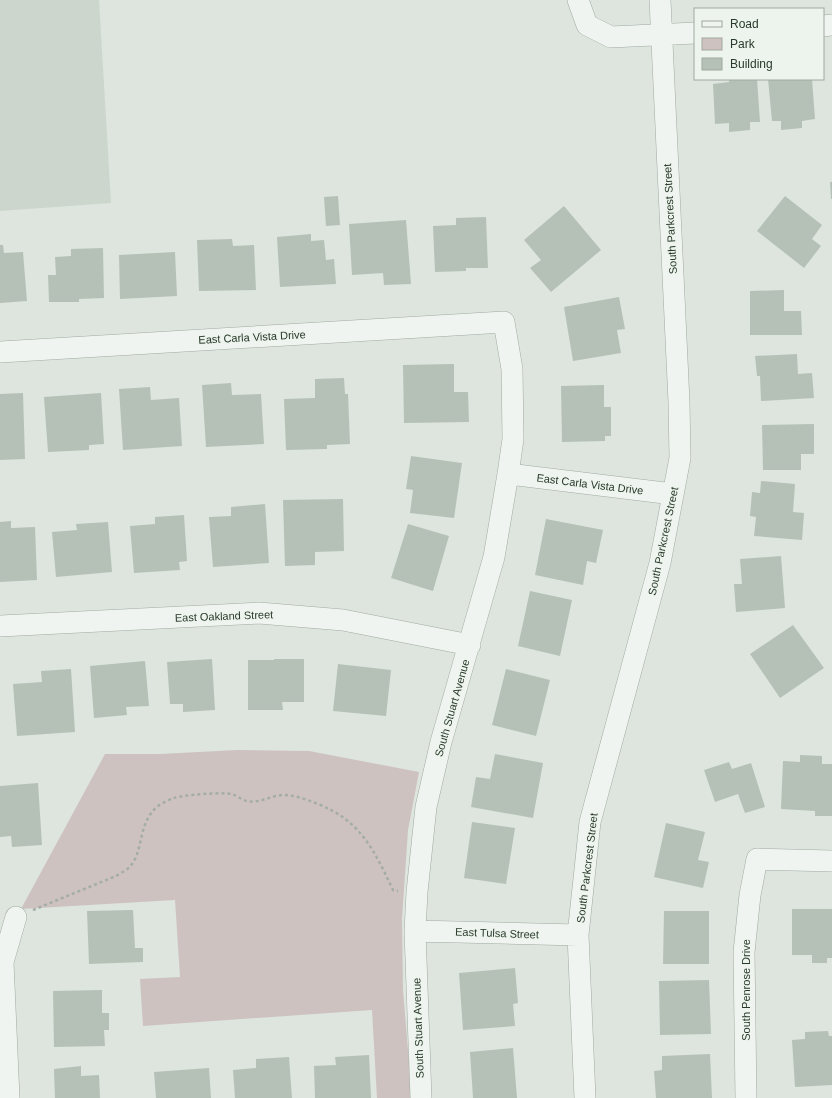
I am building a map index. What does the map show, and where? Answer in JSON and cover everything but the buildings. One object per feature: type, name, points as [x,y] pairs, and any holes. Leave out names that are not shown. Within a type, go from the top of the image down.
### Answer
[{"type":"street","points":[[578,0],[587,25],[611,37],[694,33]]},
{"type":"street","name":"South Parkcrest Street","points":[[585,1098],[578,935],[590,822],[660,563],[680,458],[679,402],[660,0]]},
{"type":"street","name":"East Carla Vista Drive","points":[[0,352],[504,322]]},
{"type":"street","name":"South Stuart Avenue","points":[[421,1098],[415,931],[417,892],[426,807],[441,742],[494,557],[508,474],[513,439],[512,369],[504,322]]},
{"type":"street","name":"East Carla Vista Drive","points":[[508,474],[673,494]]},
{"type":"street","name":"East Oakland Street","points":[[0,626],[259,613],[343,620],[470,645]]},
{"type":"street","name":"South Penrose Drive","points":[[746,1098],[744,952],[750,895],[757,859],[832,861]]},
{"type":"street","points":[[9,1098],[3,962],[16,917]]},
{"type":"street","name":"East Tulsa Street","points":[[415,931],[578,935]]},
{"type":"path","points":[[16,917],[116,876],[126,870],[136,858],[144,825],[148,816],[159,806],[174,798],[223,793],[234,795],[242,800],[252,802],[277,795],[293,796],[316,803],[338,813],[355,826],[362,835],[376,855],[393,890],[403,891]]},
{"type":"shaded area","points":[[0,0],[99,0],[111,203],[0,211]]},
{"type":"green space","points":[[237,750],[309,751],[419,772],[408,830],[402,919],[403,990],[412,1098],[377,1098],[372,1010],[143,1026],[140,979],[180,977],[175,900],[21,909],[105,754],[160,754]]}]
